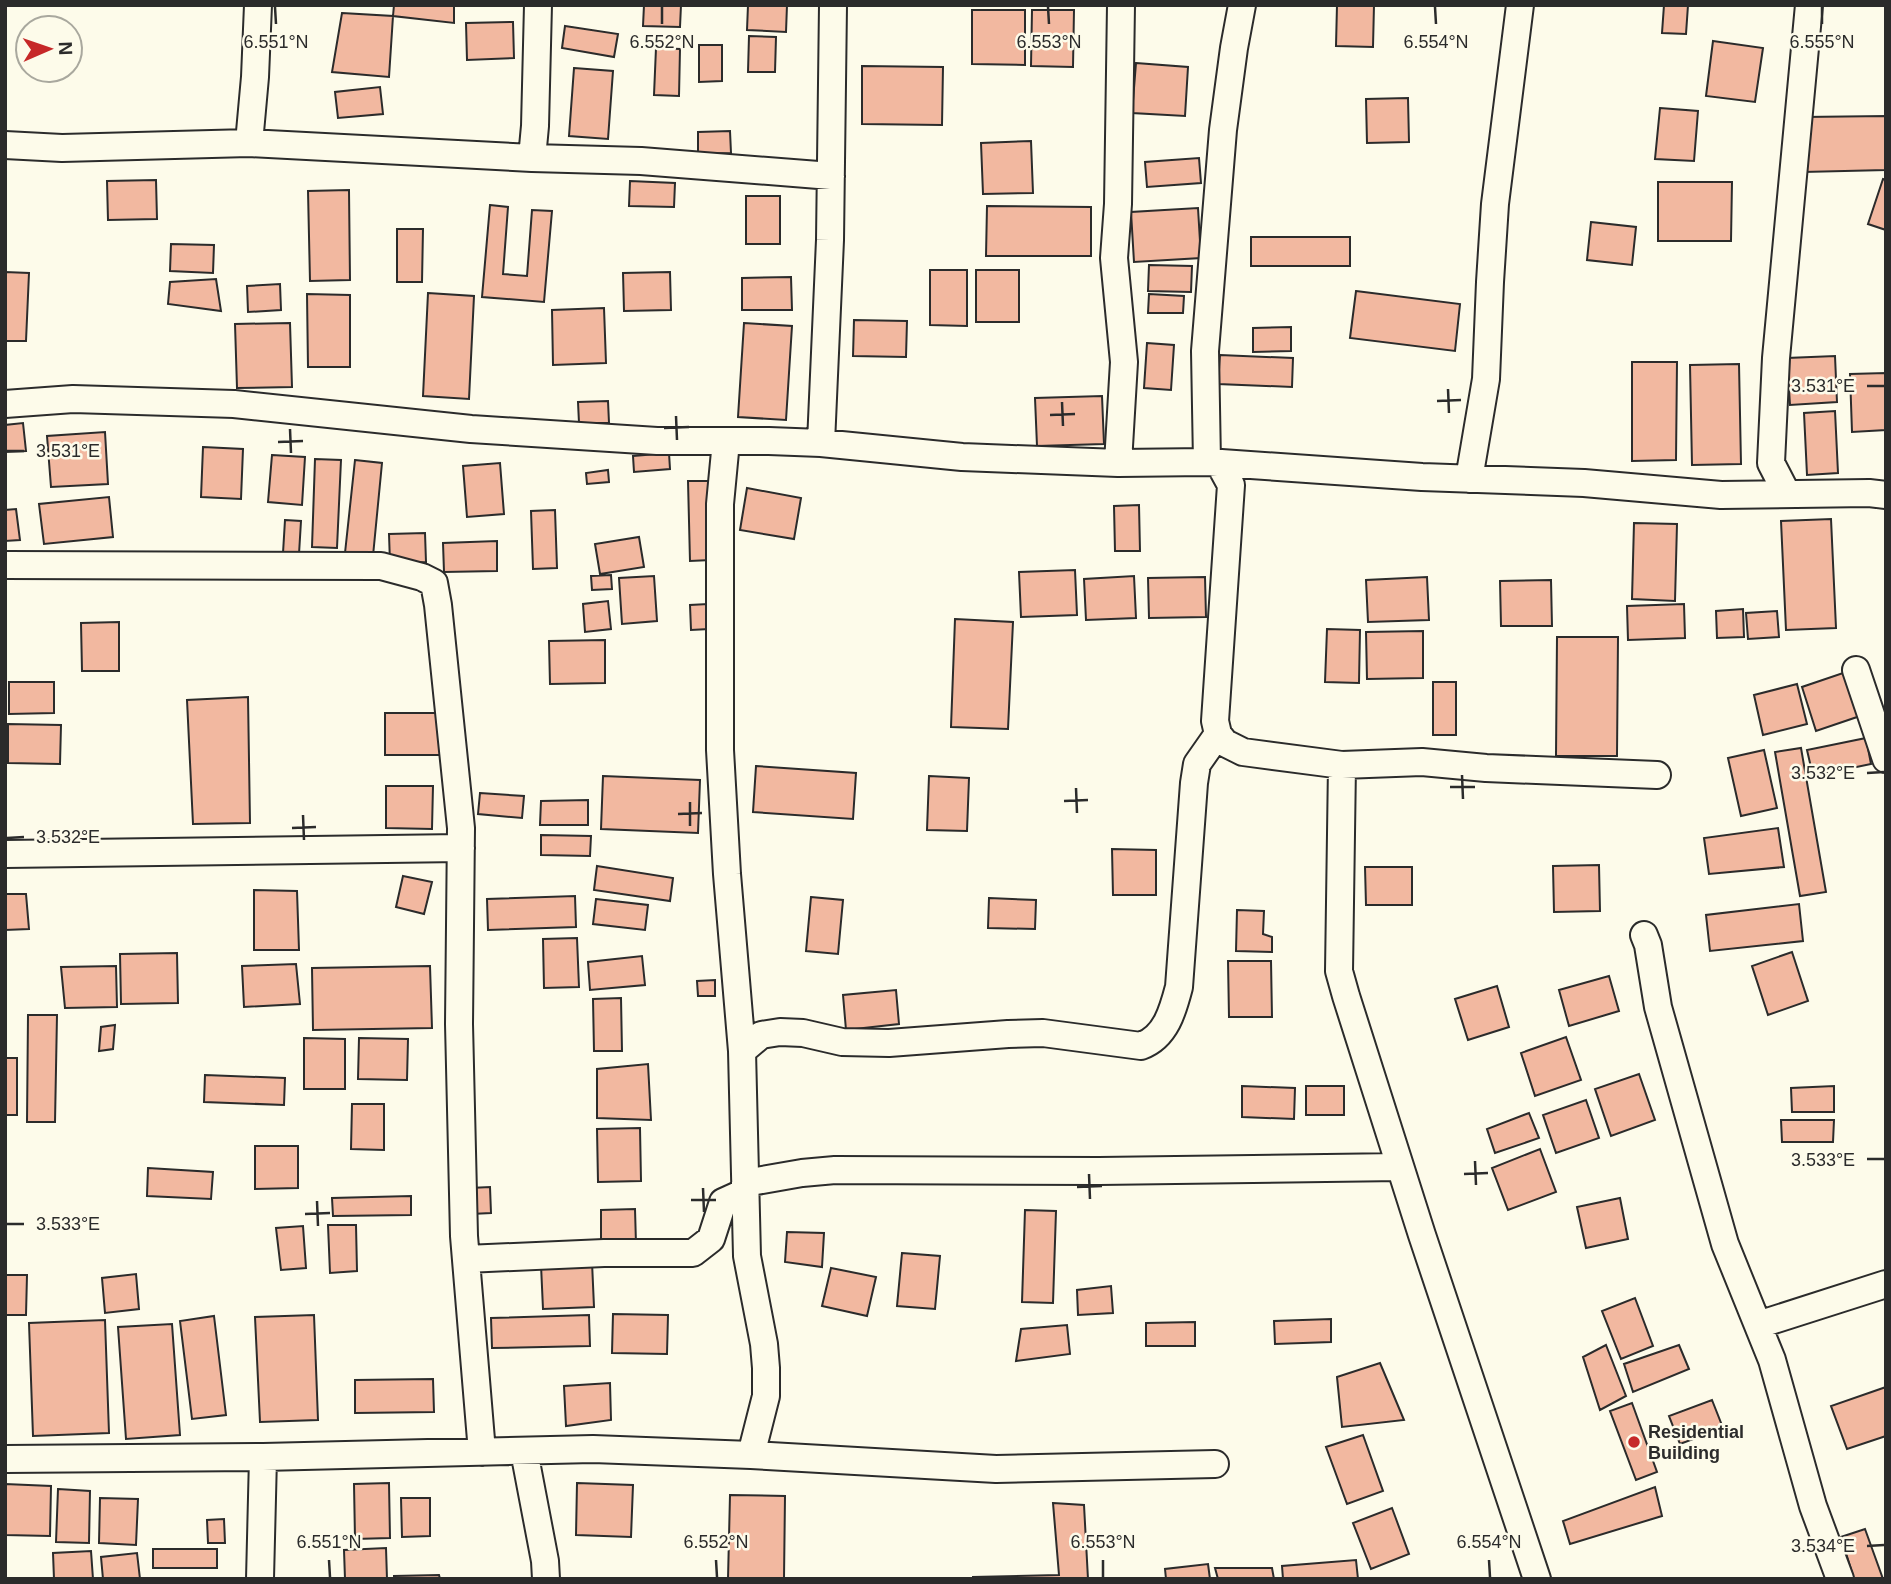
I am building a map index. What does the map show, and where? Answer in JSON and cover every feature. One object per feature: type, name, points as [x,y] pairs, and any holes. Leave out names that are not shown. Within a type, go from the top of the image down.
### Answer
[{"type":"street","points":[[249,143],[258,5]]},
{"type":"street","points":[[532,158],[538,5]]},
{"type":"street","points":[[821,443],[831,176],[833,5]]},
{"type":"street","points":[[1118,463],[1124,362],[1114,258],[1118,204],[1121,5]]},
{"type":"street","points":[[1242,5],[1223,130],[1205,351],[1226,469],[1215,721],[1218,734],[1225,743],[1243,752],[1342,765],[1422,762],[1486,768],[1657,775]]},
{"type":"street","points":[[1469,479],[1486,379],[1495,204],[1520,5]]},
{"type":"street","points":[[1787,494],[1771,463],[1776,358],[1809,5]]},
{"type":"street","points":[[5,145],[62,148],[249,143],[641,161],[831,176]]},
{"type":"street","points":[[5,404],[73,399],[234,404],[471,429],[657,441],[821,443],[962,457],[1584,484],[1721,495],[1886,495]]},
{"type":"street","points":[[726,441],[720,503],[720,750],[742,1051],[747,1256],[766,1368],[766,1396],[751,1455]]},
{"type":"street","points":[[1749,495],[1771,463]]},
{"type":"street","points":[[5,565],[381,566],[434,583],[461,828],[459,1024],[464,1236],[482,1452]]},
{"type":"street","points":[[1856,670],[1886,759]]},
{"type":"street","points":[[742,1051],[761,1035],[780,1032],[803,1033],[842,1042],[889,1043],[1042,1033],[1141,1046],[1150,1043],[1161,1032],[1173,1012],[1179,987],[1197,764],[1218,734]]},
{"type":"street","points":[[1342,765],[1339,971],[1400,1167],[1537,1579]]},
{"type":"street","points":[[5,854],[461,848]]},
{"type":"street","points":[[1644,935],[1658,1007],[1725,1244],[1772,1360],[1813,1506],[1840,1579]]},
{"type":"street","points":[[466,1259],[604,1253],[693,1253],[712,1239],[723,1202],[745,1187],[802,1173],[835,1170],[1099,1171],[1400,1167]]},
{"type":"street","points":[[1758,1325],[1886,1284]]},
{"type":"street","points":[[5,1459],[263,1457],[593,1449],[996,1469],[1215,1464]]},
{"type":"street","points":[[524,1451],[546,1579]]},
{"type":"street","points":[[260,1579],[263,1457]]},
{"type":"building","points":[[394,5],[454,5],[454,23],[393,16]]},
{"type":"building","points":[[644,5],[681,5],[680,27],[643,26]]},
{"type":"building","points":[[748,5],[787,5],[786,32],[747,30]]},
{"type":"building","points":[[1337,5],[1374,5],[1373,47],[1336,46]]},
{"type":"building","points":[[1664,5],[1688,5],[1686,34],[1662,33]]},
{"type":"building","points":[[972,10],[1025,10],[1025,65],[972,64]]},
{"type":"building","points":[[1032,10],[1074,10],[1073,67],[1031,66]]},
{"type":"building","points":[[342,13],[393,16],[389,77],[332,72]]},
{"type":"building","points":[[513,22],[514,58],[467,60],[466,23]]},
{"type":"building","points":[[565,26],[618,34],[614,57],[562,48]]},
{"type":"building","points":[[749,36],[776,37],[775,72],[748,72]]},
{"type":"building","points":[[1713,41],[1763,48],[1755,102],[1706,96]]},
{"type":"building","points":[[699,45],[722,45],[722,81],[699,82]]},
{"type":"building","points":[[656,48],[680,49],[679,96],[654,95]]},
{"type":"building","points":[[1136,63],[1188,67],[1185,116],[1132,113]]},
{"type":"building","points":[[862,66],[943,67],[942,125],[862,124]]},
{"type":"building","points":[[574,68],[613,71],[608,139],[569,136]]},
{"type":"building","points":[[380,87],[383,114],[338,118],[335,92]]},
{"type":"building","points":[[1408,98],[1409,142],[1367,143],[1366,99]]},
{"type":"building","points":[[1660,108],[1698,111],[1694,161],[1655,159]]},
{"type":"building","points":[[1886,116],[1886,170],[1803,172],[1803,117]]},
{"type":"building","points":[[730,131],[731,153],[698,154],[698,132]]},
{"type":"building","points":[[1031,141],[1033,193],[983,194],[981,143]]},
{"type":"building","points":[[1199,158],[1201,183],[1147,187],[1145,162]]},
{"type":"building","points":[[1883,179],[1886,180],[1886,230],[1868,224]]},
{"type":"building","points":[[156,180],[157,219],[108,220],[107,181]]},
{"type":"building","points":[[630,181],[675,183],[674,207],[629,206]]},
{"type":"building","points":[[1658,182],[1732,182],[1731,241],[1658,241]]},
{"type":"building","points":[[349,190],[350,280],[310,281],[308,191]]},
{"type":"building","points":[[746,196],[780,196],[780,244],[746,244]]},
{"type":"building","points":[[490,205],[508,207],[503,274],[527,276],[532,210],[552,211],[544,302],[482,297]]},
{"type":"building","points":[[987,206],[1091,207],[1091,256],[986,256]]},
{"type":"building","points":[[1198,208],[1201,258],[1134,262],[1131,212]]},
{"type":"building","points":[[1591,222],[1636,227],[1632,265],[1587,260]]},
{"type":"building","points":[[397,229],[423,229],[422,282],[397,282]]},
{"type":"building","points":[[1251,237],[1350,237],[1350,266],[1251,266]]},
{"type":"building","points":[[171,244],[214,245],[213,273],[170,271]]},
{"type":"building","points":[[1149,265],[1192,266],[1191,292],[1148,291]]},
{"type":"building","points":[[930,270],[967,270],[967,326],[930,325]]},
{"type":"building","points":[[976,270],[1019,270],[1019,322],[976,322]]},
{"type":"building","points":[[5,272],[29,273],[26,341],[5,341]]},
{"type":"building","points":[[670,272],[671,310],[624,311],[623,273]]},
{"type":"building","points":[[791,277],[792,310],[742,310],[742,278]]},
{"type":"building","points":[[216,279],[221,311],[168,304],[170,282]]},
{"type":"building","points":[[280,284],[281,310],[248,312],[247,286]]},
{"type":"building","points":[[1356,291],[1460,304],[1455,351],[1350,338]]},
{"type":"building","points":[[428,293],[474,296],[469,399],[423,396]]},
{"type":"building","points":[[307,294],[350,295],[350,367],[308,367]]},
{"type":"building","points":[[1149,294],[1184,296],[1183,313],[1148,313]]},
{"type":"building","points":[[604,308],[606,363],[553,365],[552,310]]},
{"type":"building","points":[[854,320],[907,321],[906,357],[853,356]]},
{"type":"building","points":[[290,323],[292,387],[237,388],[235,324]]},
{"type":"building","points":[[744,323],[792,326],[786,420],[738,417]]},
{"type":"building","points":[[1291,327],[1291,351],[1253,352],[1253,328]]},
{"type":"building","points":[[1147,343],[1174,345],[1171,390],[1144,388]]},
{"type":"building","points":[[1220,355],[1293,358],[1292,387],[1218,384]]},
{"type":"building","points":[[1835,356],[1837,402],[1790,405],[1787,358]]},
{"type":"building","points":[[1632,362],[1677,362],[1676,460],[1632,461]]},
{"type":"building","points":[[1739,364],[1741,464],[1692,465],[1690,365]]},
{"type":"building","points":[[1886,373],[1886,430],[1852,432],[1850,374]]},
{"type":"building","points":[[1102,396],[1104,444],[1037,446],[1035,398]]},
{"type":"building","points":[[608,401],[609,423],[579,423],[578,402]]},
{"type":"building","points":[[1835,411],[1838,473],[1807,475],[1804,413]]},
{"type":"building","points":[[23,423],[26,451],[5,452],[5,425]]},
{"type":"building","points":[[105,432],[108,484],[51,487],[47,436]]},
{"type":"building","points":[[203,447],[243,449],[241,499],[201,497]]},
{"type":"building","points":[[669,453],[670,469],[634,472],[633,456]]},
{"type":"building","points":[[272,455],[305,457],[302,505],[268,502]]},
{"type":"building","points":[[315,459],[341,460],[337,548],[312,547]]},
{"type":"building","points":[[355,460],[382,463],[373,556],[345,553]]},
{"type":"building","points":[[500,463],[504,514],[467,517],[463,466]]},
{"type":"building","points":[[608,470],[609,482],[587,484],[586,473]]},
{"type":"building","points":[[688,481],[708,481],[711,560],[690,561]]},
{"type":"building","points":[[747,488],[801,498],[794,539],[740,530]]},
{"type":"building","points":[[109,497],[113,537],[44,544],[39,504]]},
{"type":"building","points":[[1139,505],[1140,551],[1115,551],[1114,506]]},
{"type":"building","points":[[16,509],[20,540],[5,541],[5,510]]},
{"type":"building","points":[[555,510],[557,568],[533,569],[531,511]]},
{"type":"building","points":[[1831,519],[1836,628],[1786,630],[1781,521]]},
{"type":"building","points":[[285,520],[301,521],[299,554],[283,553]]},
{"type":"building","points":[[1634,523],[1677,524],[1675,601],[1632,599]]},
{"type":"building","points":[[425,533],[426,562],[390,563],[389,534]]},
{"type":"building","points":[[639,537],[644,567],[600,574],[595,544]]},
{"type":"building","points":[[497,541],[497,571],[444,572],[443,543]]},
{"type":"building","points":[[1075,570],[1077,615],[1021,617],[1019,572]]},
{"type":"building","points":[[611,575],[612,589],[592,590],[591,576]]},
{"type":"building","points":[[654,576],[657,621],[622,624],[619,578]]},
{"type":"building","points":[[1134,576],[1136,618],[1086,620],[1084,579]]},
{"type":"building","points":[[1205,577],[1206,617],[1149,618],[1148,578]]},
{"type":"building","points":[[1427,577],[1429,620],[1368,622],[1366,580]]},
{"type":"building","points":[[1551,580],[1552,626],[1501,626],[1500,581]]},
{"type":"building","points":[[608,601],[611,629],[585,632],[583,604]]},
{"type":"building","points":[[708,604],[709,629],[691,630],[690,605]]},
{"type":"building","points":[[1684,604],[1685,638],[1628,640],[1627,606]]},
{"type":"building","points":[[1743,609],[1744,637],[1717,638],[1716,611]]},
{"type":"building","points":[[1777,611],[1779,637],[1748,639],[1746,613]]},
{"type":"building","points":[[955,619],[1013,622],[1008,729],[951,727]]},
{"type":"building","points":[[119,622],[119,671],[82,671],[81,623]]},
{"type":"building","points":[[1327,629],[1360,630],[1359,683],[1325,682]]},
{"type":"building","points":[[1423,631],[1423,678],[1367,679],[1366,632]]},
{"type":"building","points":[[1557,637],[1618,637],[1617,756],[1556,756]]},
{"type":"building","points":[[605,640],[605,683],[550,684],[549,641]]},
{"type":"building","points":[[1846,672],[1860,716],[1816,731],[1802,687]]},
{"type":"building","points":[[9,682],[54,682],[54,713],[9,714]]},
{"type":"building","points":[[1433,682],[1456,682],[1456,735],[1433,735]]},
{"type":"building","points":[[1797,684],[1807,724],[1763,735],[1754,695]]},
{"type":"building","points":[[248,697],[250,823],[193,824],[187,700]]},
{"type":"building","points":[[385,713],[441,713],[440,755],[385,755]]},
{"type":"building","points":[[8,724],[61,725],[60,764],[8,763]]},
{"type":"building","points":[[1866,738],[1871,764],[1813,776],[1807,750]]},
{"type":"building","points":[[1801,748],[1826,892],[1800,896],[1775,752]]},
{"type":"building","points":[[1764,750],[1777,808],[1741,816],[1728,758]]},
{"type":"building","points":[[756,766],[856,773],[853,819],[753,812]]},
{"type":"building","points":[[603,776],[700,780],[698,833],[601,829]]},
{"type":"building","points":[[929,776],[969,778],[967,831],[927,830]]},
{"type":"building","points":[[386,786],[433,786],[432,829],[386,828]]},
{"type":"building","points":[[480,793],[524,796],[522,818],[478,814]]},
{"type":"building","points":[[588,800],[588,825],[540,825],[541,801]]},
{"type":"building","points":[[1778,828],[1784,867],[1709,874],[1704,838]]},
{"type":"building","points":[[541,835],[591,836],[590,856],[541,855]]},
{"type":"building","points":[[1112,849],[1156,850],[1156,895],[1113,895]]},
{"type":"building","points":[[1599,865],[1600,911],[1554,912],[1553,866]]},
{"type":"building","points":[[597,866],[673,878],[670,901],[594,890]]},
{"type":"building","points":[[1365,867],[1412,867],[1412,905],[1366,905]]},
{"type":"building","points":[[403,876],[432,882],[424,914],[396,907]]},
{"type":"building","points":[[254,890],[297,891],[299,950],[254,950]]},
{"type":"building","points":[[5,894],[26,894],[29,929],[5,930]]},
{"type":"building","points":[[575,896],[576,927],[488,930],[487,899]]},
{"type":"building","points":[[811,897],[843,900],[838,954],[806,951]]},
{"type":"building","points":[[989,898],[1036,900],[1035,929],[988,928]]},
{"type":"building","points":[[596,899],[648,905],[645,930],[593,924]]},
{"type":"building","points":[[1799,904],[1803,941],[1710,951],[1706,915]]},
{"type":"building","points":[[1237,910],[1264,911],[1263,934],[1272,937],[1272,952],[1236,951]]},
{"type":"building","points":[[577,938],[579,987],[544,988],[543,939]]},
{"type":"building","points":[[1792,952],[1808,1001],[1768,1015],[1752,966]]},
{"type":"building","points":[[177,953],[178,1003],[121,1004],[120,954]]},
{"type":"building","points":[[642,956],[645,985],[590,990],[588,962]]},
{"type":"building","points":[[1228,961],[1271,961],[1272,1017],[1229,1017]]},
{"type":"building","points":[[296,964],[300,1004],[244,1007],[242,966]]},
{"type":"building","points":[[116,966],[117,1007],[65,1008],[61,967]]},
{"type":"building","points":[[430,966],[432,1028],[313,1030],[312,968]]},
{"type":"building","points":[[1609,976],[1619,1011],[1569,1026],[1559,990]]},
{"type":"building","points":[[715,980],[715,996],[698,996],[697,981]]},
{"type":"building","points":[[1497,986],[1509,1027],[1468,1040],[1455,999]]},
{"type":"building","points":[[896,990],[899,1024],[846,1030],[843,995]]},
{"type":"building","points":[[621,998],[622,1051],[594,1051],[593,999]]},
{"type":"building","points":[[28,1015],[57,1015],[55,1122],[27,1122]]},
{"type":"building","points":[[115,1025],[113,1049],[99,1051],[101,1027]]},
{"type":"building","points":[[1566,1037],[1581,1080],[1535,1096],[1521,1053]]},
{"type":"building","points":[[304,1038],[345,1039],[345,1089],[304,1089]]},
{"type":"building","points":[[359,1038],[408,1039],[407,1080],[358,1079]]},
{"type":"building","points":[[5,1058],[17,1058],[17,1115],[5,1115]]},
{"type":"building","points":[[648,1064],[651,1120],[597,1118],[597,1069]]},
{"type":"building","points":[[1639,1074],[1655,1120],[1611,1136],[1595,1089]]},
{"type":"building","points":[[205,1075],[285,1078],[284,1105],[204,1102]]},
{"type":"building","points":[[1242,1086],[1295,1088],[1294,1119],[1242,1117]]},
{"type":"building","points":[[1306,1086],[1344,1086],[1344,1115],[1306,1115]]},
{"type":"building","points":[[1834,1086],[1834,1112],[1792,1112],[1791,1088]]},
{"type":"building","points":[[1586,1100],[1599,1138],[1556,1153],[1543,1115]]},
{"type":"building","points":[[352,1104],[384,1104],[384,1150],[351,1149]]},
{"type":"building","points":[[1529,1113],[1539,1138],[1495,1153],[1487,1129]]},
{"type":"building","points":[[1781,1120],[1834,1120],[1833,1142],[1782,1142]]},
{"type":"building","points":[[640,1128],[641,1181],[598,1182],[597,1129]]},
{"type":"building","points":[[255,1146],[298,1146],[298,1188],[255,1189]]},
{"type":"building","points":[[1540,1149],[1556,1192],[1508,1210],[1492,1168]]},
{"type":"building","points":[[148,1168],[213,1172],[211,1199],[147,1196]]},
{"type":"building","points":[[490,1187],[491,1213],[471,1214],[470,1188]]},
{"type":"building","points":[[411,1196],[411,1215],[333,1216],[332,1198]]},
{"type":"building","points":[[1620,1198],[1628,1239],[1586,1248],[1577,1207]]},
{"type":"building","points":[[635,1209],[636,1244],[601,1245],[601,1210]]},
{"type":"building","points":[[1025,1210],[1056,1211],[1053,1303],[1022,1302]]},
{"type":"building","points":[[328,1225],[356,1225],[357,1271],[330,1273]]},
{"type":"building","points":[[303,1226],[306,1268],[281,1270],[276,1228]]},
{"type":"building","points":[[787,1232],[824,1233],[822,1267],[785,1262]]},
{"type":"building","points":[[902,1253],[940,1256],[935,1309],[897,1306]]},
{"type":"building","points":[[592,1262],[594,1307],[543,1309],[541,1265]]},
{"type":"building","points":[[831,1268],[876,1277],[867,1316],[822,1306]]},
{"type":"building","points":[[136,1274],[139,1309],[105,1313],[102,1278]]},
{"type":"building","points":[[5,1275],[27,1275],[26,1315],[5,1315]]},
{"type":"building","points":[[1111,1286],[1113,1313],[1078,1315],[1077,1290]]},
{"type":"building","points":[[1635,1298],[1653,1346],[1621,1359],[1602,1311]]},
{"type":"building","points":[[613,1314],[668,1315],[667,1354],[612,1353]]},
{"type":"building","points":[[314,1315],[318,1420],[260,1422],[255,1317]]},
{"type":"building","points":[[589,1315],[590,1346],[492,1348],[491,1318]]},
{"type":"building","points":[[214,1316],[226,1415],[192,1419],[180,1321]]},
{"type":"building","points":[[1331,1319],[1331,1342],[1275,1344],[1274,1321]]},
{"type":"building","points":[[105,1320],[109,1433],[33,1436],[29,1323]]},
{"type":"building","points":[[1195,1322],[1195,1346],[1146,1346],[1146,1323]]},
{"type":"building","points":[[172,1324],[180,1435],[126,1439],[118,1327]]},
{"type":"building","points":[[1067,1325],[1070,1354],[1016,1361],[1021,1329]]},
{"type":"building","points":[[1606,1345],[1626,1396],[1600,1410],[1583,1357]]},
{"type":"building","points":[[1679,1345],[1689,1369],[1633,1392],[1624,1364]]},
{"type":"building","points":[[1380,1363],[1404,1420],[1342,1427],[1337,1377]]},
{"type":"building","points":[[433,1379],[434,1412],[355,1413],[355,1380]]},
{"type":"building","points":[[610,1383],[611,1420],[566,1426],[564,1386]]},
{"type":"building","points":[[1886,1387],[1886,1436],[1847,1449],[1831,1406]]},
{"type":"building","name":"Residential Building","points":[[1712,1400],[1723,1428],[1680,1444],[1669,1416]]},
{"type":"building","name":"Residential Building","points":[[1632,1403],[1657,1472],[1636,1480],[1610,1411]]},
{"type":"building","points":[[1363,1435],[1383,1491],[1347,1504],[1326,1447]]},
{"type":"building","points":[[389,1483],[390,1538],[355,1539],[354,1484]]},
{"type":"building","points":[[577,1483],[633,1485],[631,1537],[576,1535]]},
{"type":"building","points":[[5,1484],[51,1486],[50,1536],[5,1535]]},
{"type":"building","points":[[1655,1487],[1662,1516],[1570,1544],[1563,1521]]},
{"type":"building","points":[[58,1489],[90,1491],[89,1543],[56,1542]]},
{"type":"building","points":[[730,1495],[785,1496],[784,1579],[728,1579]]},
{"type":"building","points":[[100,1498],[138,1499],[136,1545],[99,1543]]},
{"type":"building","points":[[401,1498],[430,1498],[430,1536],[402,1537]]},
{"type":"building","points":[[1053,1503],[1084,1505],[1088,1579],[973,1579],[1059,1575]]},
{"type":"building","points":[[1392,1508],[1409,1554],[1371,1569],[1353,1523]]},
{"type":"building","points":[[224,1519],[225,1543],[208,1543],[207,1520]]},
{"type":"building","points":[[1865,1529],[1883,1579],[1854,1579],[1841,1537]]},
{"type":"building","points":[[386,1548],[387,1579],[345,1579],[344,1550]]},
{"type":"building","points":[[153,1549],[217,1549],[217,1568],[153,1568]]},
{"type":"building","points":[[91,1551],[93,1579],[54,1579],[53,1553]]},
{"type":"building","points":[[137,1553],[140,1579],[103,1579],[101,1557]]},
{"type":"building","points":[[1356,1560],[1358,1579],[1283,1579],[1282,1566]]},
{"type":"building","points":[[1208,1564],[1210,1579],[1166,1579],[1165,1569]]},
{"type":"building","points":[[1215,1568],[1272,1568],[1274,1579],[1218,1579]]},
{"type":"building","points":[[439,1575],[440,1579],[394,1579],[394,1576]]},
{"type":"place","name":"Residential Building","points":[[1634,1442]]}]
